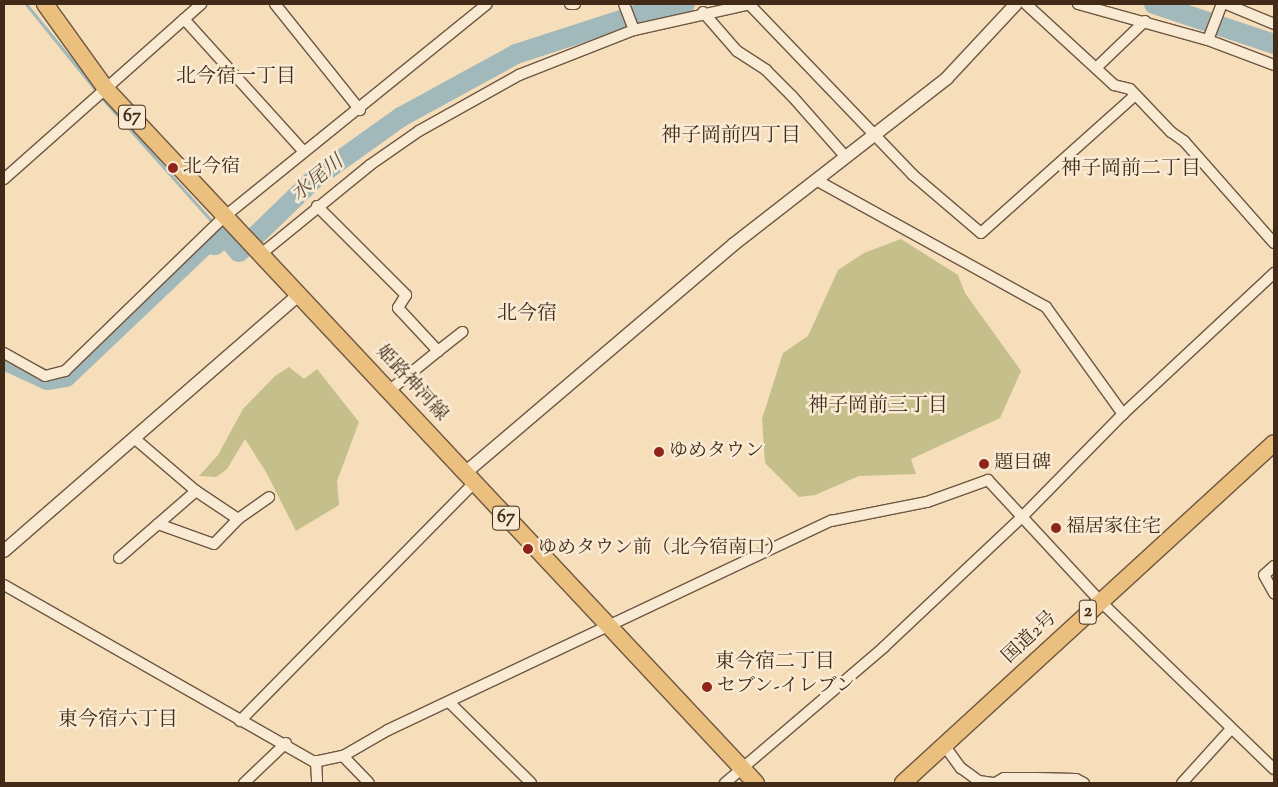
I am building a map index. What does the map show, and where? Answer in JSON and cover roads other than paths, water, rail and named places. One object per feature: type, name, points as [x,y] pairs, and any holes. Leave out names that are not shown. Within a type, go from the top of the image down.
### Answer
[{"type":"main road","name":"姫路神河線","points":[[45,4],[106,89],[227,220],[390,390],[607,628],[756,783]]},
{"type":"main road","name":"国道2号","points":[[903,783],[1274,443]]},
{"type":"street","points":[[4,179],[201,4]]},
{"type":"street","points":[[275,4],[360,110]]},
{"type":"street","points":[[570,4],[575,4]]},
{"type":"street","points":[[624,4],[634,30]]},
{"type":"street","points":[[259,253],[370,165],[442,118],[519,75],[634,30],[702,12],[750,4],[914,175],[981,233],[1134,96]]},
{"type":"street","points":[[240,720],[469,478],[734,244],[816,180],[844,155],[947,78],[1016,4]]},
{"type":"street","points":[[1026,4],[1114,85],[1130,89],[1134,96],[1184,141],[1274,243]]},
{"type":"street","points":[[1078,4],[1208,40],[1274,65]]},
{"type":"street","points":[[1208,40],[1222,4]]},
{"type":"street","points":[[1226,4],[1274,24]]},
{"type":"street","points":[[4,353],[45,376],[65,371],[227,220],[304,152],[360,110],[482,5]]},
{"type":"street","points":[[702,12],[737,51],[766,70],[792,96],[844,155]]},
{"type":"street","points":[[184,19],[304,152]]},
{"type":"street","points":[[1096,68],[1145,21]]},
{"type":"street","points":[[816,180],[1046,307],[1123,414]]},
{"type":"street","points":[[317,206],[406,295],[398,308],[438,351]]},
{"type":"street","points":[[725,783],[884,647],[1021,518],[1123,414],[1274,272]]},
{"type":"street","points":[[4,552],[300,294]]},
{"type":"street","points":[[390,390],[462,332]]},
{"type":"street","points":[[134,438],[196,491],[238,519]]},
{"type":"street","points":[[4,586],[316,761],[343,756],[449,702],[831,521],[927,502],[988,480],[1021,518],[1100,601],[1230,730],[1274,769]]},
{"type":"street","points":[[120,558],[196,491]]},
{"type":"street","points":[[158,524],[214,544],[238,519],[269,497]]},
{"type":"street","points":[[1274,566],[1264,575],[1274,593]]},
{"type":"street","points":[[449,702],[531,783]]},
{"type":"street","points":[[1182,783],[1230,730]]},
{"type":"street","points":[[244,783],[286,743]]},
{"type":"street","points":[[944,745],[960,768],[979,781],[994,783],[1004,778],[1035,778],[1076,779],[1084,783]]},
{"type":"street","points":[[343,756],[369,783]]},
{"type":"street","points":[[316,761],[317,783]]},
{"type":"waterway","points":[[26,4],[102,98],[225,236]]},
{"type":"waterway","name":"水尾川","points":[[4,360],[47,380],[66,377],[206,244],[215,245],[225,236],[239,252],[314,179],[401,117],[516,54],[639,14],[685,4]]},
{"type":"waterway","name":"水尾川","points":[[1154,4],[1274,44]]},
{"type":"place","name":"北今宿","points":[[173,168]]},
{"type":"place","name":"ゆめタウン","points":[[659,452]]},
{"type":"place","name":"題目碑","points":[[984,464]]},
{"type":"place","name":"福居家住宅","points":[[1056,528]]},
{"type":"place","name":"ゆめタウン前（北今宿南口）","points":[[528,549]]},
{"type":"place","name":"セブン-イレブン","points":[[707,687]]},
{"type":"district","name":"北今宿一丁目","points":[[236,77]]},
{"type":"district","name":"神子岡前四丁目","points":[[731,136]]},
{"type":"district","name":"神子岡前二丁目","points":[[1131,169]]},
{"type":"district","name":"北今宿","points":[[527,314]]},
{"type":"district","name":"神子岡前三丁目","points":[[878,406]]},
{"type":"district","name":"東今宿二丁目","points":[[775,662]]},
{"type":"district","name":"東今宿六丁目","points":[[118,720]]}]
